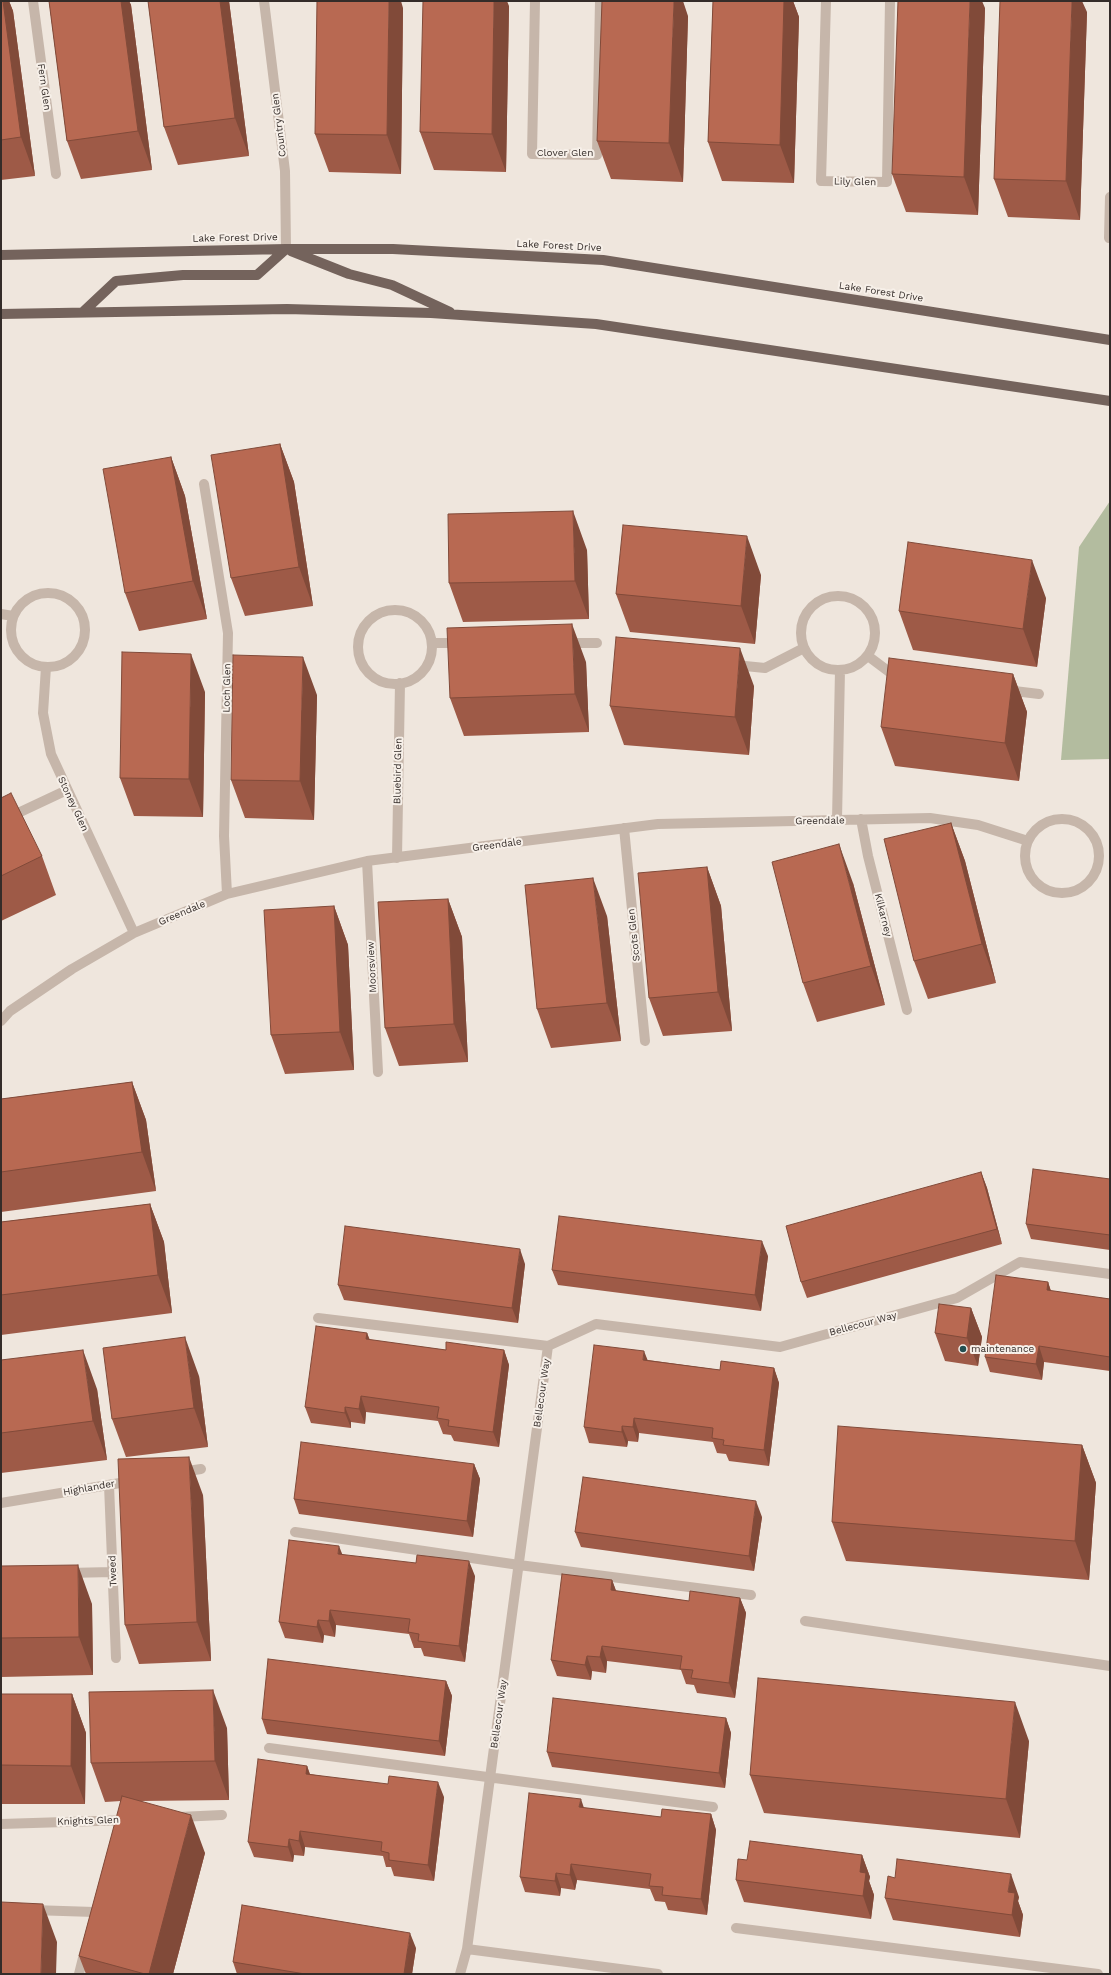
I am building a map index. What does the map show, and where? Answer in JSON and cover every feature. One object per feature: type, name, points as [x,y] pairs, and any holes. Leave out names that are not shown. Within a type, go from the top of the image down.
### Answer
[{"type":"main road","name":"Lake Forest Drive","points":[[1,256],[286,249],[393,249],[603,260],[1110,340]]},
{"type":"main road","points":[[83,312],[116,281],[183,275],[257,275],[286,249],[349,274],[392,285],[454,315]]},
{"type":"main road","points":[[1,314],[287,309],[454,315],[596,324],[1110,401]]},
{"type":"street","name":"Fern Glen","points":[[33,1],[56,174]]},
{"type":"street","name":"Country Glen","points":[[264,1],[285,171],[286,249]]},
{"type":"street","name":"Clover Glen","points":[[535,1],[532,154],[590,155],[597,155],[600,1]]},
{"type":"street","name":"Lily Glen","points":[[826,1],[821,181],[887,182],[890,1]]},
{"type":"street","points":[[1109,238],[1110,196]]},
{"type":"street","name":"Loch Glen","points":[[204,484],[228,633],[224,836],[227,894]]},
{"type":"street","points":[[43,593],[56,594],[68,599],[77,608],[83,619],[84,632],[82,645],[75,655],[64,663],[52,667],[39,666],[28,661],[18,652],[12,641],[11,628],[13,616],[20,605],[30,597],[43,593]]},
{"type":"street","points":[[830,597],[843,597],[855,600],[865,608],[872,619],[875,632],[873,644],[868,656],[858,665],[840,670],[821,666],[811,658],[804,648],[801,635],[803,622],[809,611],[818,602],[830,597]]},
{"type":"street","points":[[390,610],[403,610],[415,616],[425,624],[432,643],[429,661],[423,672],[412,680],[400,683],[387,683],[375,678],[366,669],[360,658],[358,645],[361,632],[368,621],[378,614],[390,610]]},
{"type":"street","points":[[1,614],[13,616]]},
{"type":"street","points":[[432,643],[472,643]]},
{"type":"street","points":[[558,643],[596,643]]},
{"type":"street","points":[[726,664],[765,668],[804,648]]},
{"type":"street","points":[[868,656],[892,674],[908,676]]},
{"type":"street","name":"Stoney Glen","points":[[46,666],[43,713],[51,754],[134,933]]},
{"type":"street","points":[[837,820],[840,670]]},
{"type":"street","name":"Bluebird Glen","points":[[396,858],[400,683]]},
{"type":"street","points":[[993,688],[1039,694]]},
{"type":"street","points":[[1,821],[67,790]]},
{"type":"street","name":"Greendale","points":[[1,1020],[10,1011],[72,969],[134,933],[227,894],[367,861],[658,824],[930,818],[978,825],[1028,841]]},
{"type":"street","name":"Kilkarney","points":[[861,819],[868,856],[907,1010]]},
{"type":"street","points":[[1057,819],[1070,819],[1082,825],[1091,833],[1097,845],[1099,857],[1096,870],[1089,881],[1079,889],[1067,892],[1054,892],[1042,887],[1032,878],[1027,867],[1025,854],[1028,841],[1035,830],[1045,823],[1057,819]]},
{"type":"street","name":"Scots Glen","points":[[624,828],[645,1041]]},
{"type":"street","name":"Moorsview","points":[[367,861],[378,1072]]},
{"type":"street","name":"Bellecour Way","points":[[460,1974],[467,1950],[548,1346],[596,1324],[780,1347],[958,1298],[1020,1262],[1110,1274]]},
{"type":"street","points":[[318,1318],[548,1346]]},
{"type":"street","points":[[170,1474],[201,1469]]},
{"type":"street","name":"Highlander","points":[[1,1503],[140,1480]]},
{"type":"street","name":"Tweed","points":[[109,1485],[116,1658]]},
{"type":"street","points":[[295,1532],[519,1565],[752,1595]]},
{"type":"street","points":[[57,1574],[113,1572]]},
{"type":"street","points":[[805,1620],[1110,1666]]},
{"type":"street","points":[[269,1748],[713,1807]]},
{"type":"street","points":[[170,1818],[222,1815]]},
{"type":"street","name":"Knights Glen","points":[[1,1824],[117,1824],[141,1819]]},
{"type":"street","points":[[24,1910],[94,1912]]},
{"type":"street","points":[[736,1928],[1098,1974]]},
{"type":"street","points":[[79,1974],[87,1943]]},
{"type":"street","points":[[467,1950],[658,1974]]},
{"type":"green space","points":[[1110,501],[1110,759],[1061,760],[1079,547]]},
{"type":"building","points":[[1,1],[3,1],[21,137],[1,140]]},
{"type":"building","points":[[49,1],[121,1],[138,131],[67,141]]},
{"type":"building","points":[[148,1],[220,1],[235,118],[164,127]]},
{"type":"building","points":[[317,1],[389,1],[387,135],[315,134]]},
{"type":"building","points":[[423,1],[494,1],[492,134],[420,132]]},
{"type":"building","points":[[602,1],[674,1],[669,143],[597,141]]},
{"type":"building","points":[[713,1],[784,1],[780,145],[708,142]]},
{"type":"building","points":[[898,1],[970,1],[964,177],[892,174]]},
{"type":"building","points":[[1000,1],[1072,1],[1066,181],[994,179]]},
{"type":"building","points":[[280,444],[299,567],[231,578],[211,455]]},
{"type":"building","points":[[171,457],[193,581],[125,593],[103,469]]},
{"type":"building","points":[[573,511],[575,581],[449,583],[448,514]]},
{"type":"building","points":[[623,525],[747,536],[741,606],[616,594]]},
{"type":"building","points":[[908,542],[1032,560],[1023,629],[899,611]]},
{"type":"building","points":[[572,624],[575,694],[450,698],[447,628]]},
{"type":"building","points":[[616,637],[740,648],[735,717],[610,706]]},
{"type":"building","points":[[122,652],[191,654],[189,779],[120,778]]},
{"type":"building","points":[[233,655],[303,657],[300,781],[231,780]]},
{"type":"building","points":[[889,658],[1013,674],[1005,743],[881,727]]},
{"type":"building","points":[[11,793],[42,856],[1,876],[1,798]]},
{"type":"building","points":[[951,823],[982,944],[914,961],[884,839]]},
{"type":"building","points":[[839,844],[871,966],[803,983],[772,862]]},
{"type":"building","points":[[707,867],[718,992],[649,998],[638,873]]},
{"type":"building","points":[[593,878],[607,1003],[537,1009],[525,885]]},
{"type":"building","points":[[448,899],[454,1024],[385,1028],[378,902]]},
{"type":"building","points":[[334,906],[340,1032],[271,1035],[264,910]]},
{"type":"building","points":[[132,1082],[142,1152],[1,1172],[1,1099]]},
{"type":"building","points":[[1033,1169],[1110,1179],[1110,1235],[1026,1224]]},
{"type":"building","points":[[981,1172],[997,1229],[801,1282],[786,1226]]},
{"type":"building","points":[[150,1204],[158,1275],[1,1295],[1,1222]]},
{"type":"building","points":[[559,1216],[762,1241],[755,1295],[552,1270]]},
{"type":"building","points":[[345,1226],[520,1249],[512,1308],[338,1285]]},
{"type":"building","points":[[996,1275],[1048,1282],[1047,1290],[1110,1299],[1110,1357],[1039,1346],[1036,1364],[985,1357]]},
{"type":"building","points":[[939,1304],[971,1308],[967,1338],[935,1333]]},
{"type":"building","points":[[316,1326],[367,1333],[366,1339],[446,1350],[446,1342],[504,1350],[493,1432],[448,1426],[449,1420],[437,1418],[439,1407],[361,1396],[359,1409],[345,1407],[345,1413],[305,1407]]},
{"type":"building","points":[[185,1337],[194,1408],[112,1419],[103,1348]]},
{"type":"building","points":[[594,1345],[644,1351],[643,1360],[720,1370],[721,1361],[774,1368],[764,1450],[723,1445],[724,1440],[712,1438],[713,1428],[634,1418],[633,1427],[622,1426],[622,1432],[584,1427]]},
{"type":"building","points":[[83,1350],[93,1421],[1,1433],[1,1360]]},
{"type":"building","points":[[838,1426],[1082,1445],[1075,1541],[832,1522]]},
{"type":"building","points":[[301,1442],[474,1464],[467,1521],[294,1499]]},
{"type":"building","points":[[189,1457],[197,1622],[125,1625],[118,1459]]},
{"type":"building","points":[[583,1477],[756,1501],[749,1556],[575,1532]]},
{"type":"building","points":[[289,1540],[339,1546],[338,1554],[416,1563],[417,1555],[469,1561],[459,1646],[418,1641],[419,1634],[408,1632],[410,1619],[330,1610],[329,1621],[318,1620],[317,1627],[279,1622]]},
{"type":"building","points":[[78,1565],[79,1637],[1,1638],[1,1566]]},
{"type":"building","points":[[562,1574],[612,1580],[611,1590],[689,1601],[690,1591],[740,1598],[729,1683],[691,1678],[693,1670],[680,1669],[682,1656],[602,1646],[600,1657],[587,1656],[585,1665],[551,1660]]},
{"type":"building","points":[[268,1659],[446,1681],[439,1741],[262,1719]]},
{"type":"building","points":[[758,1678],[1015,1702],[1006,1799],[750,1775]]},
{"type":"building","points":[[213,1690],[215,1761],[91,1763],[89,1692]]},
{"type":"building","points":[[1,1694],[72,1694],[71,1766],[1,1765]]},
{"type":"building","points":[[553,1698],[726,1718],[719,1773],[547,1752]]},
{"type":"building","points":[[258,1759],[307,1766],[306,1774],[388,1784],[389,1776],[438,1782],[428,1865],[389,1860],[389,1853],[381,1851],[382,1842],[300,1831],[299,1841],[289,1839],[288,1847],[248,1842]]},
{"type":"building","points":[[529,1793],[581,1799],[579,1807],[661,1817],[662,1809],[711,1814],[701,1899],[662,1895],[663,1887],[649,1886],[651,1874],[571,1864],[570,1875],[556,1873],[555,1881],[520,1877]]},
{"type":"building","points":[[122,1796],[191,1815],[149,1974],[79,1956]]},
{"type":"building","points":[[750,1841],[862,1855],[860,1872],[866,1873],[863,1896],[736,1880],[738,1859],[747,1860]]},
{"type":"building","points":[[897,1859],[1011,1874],[1008,1892],[1015,1893],[1012,1915],[885,1898],[888,1876],[895,1878]]},
{"type":"building","points":[[1,1902],[43,1904],[41,1974],[1,1974]]},
{"type":"building","points":[[242,1905],[410,1933],[404,1974],[305,1974],[233,1962]]},
{"type":"place","name":"maintenance","points":[[963,1349]]}]
